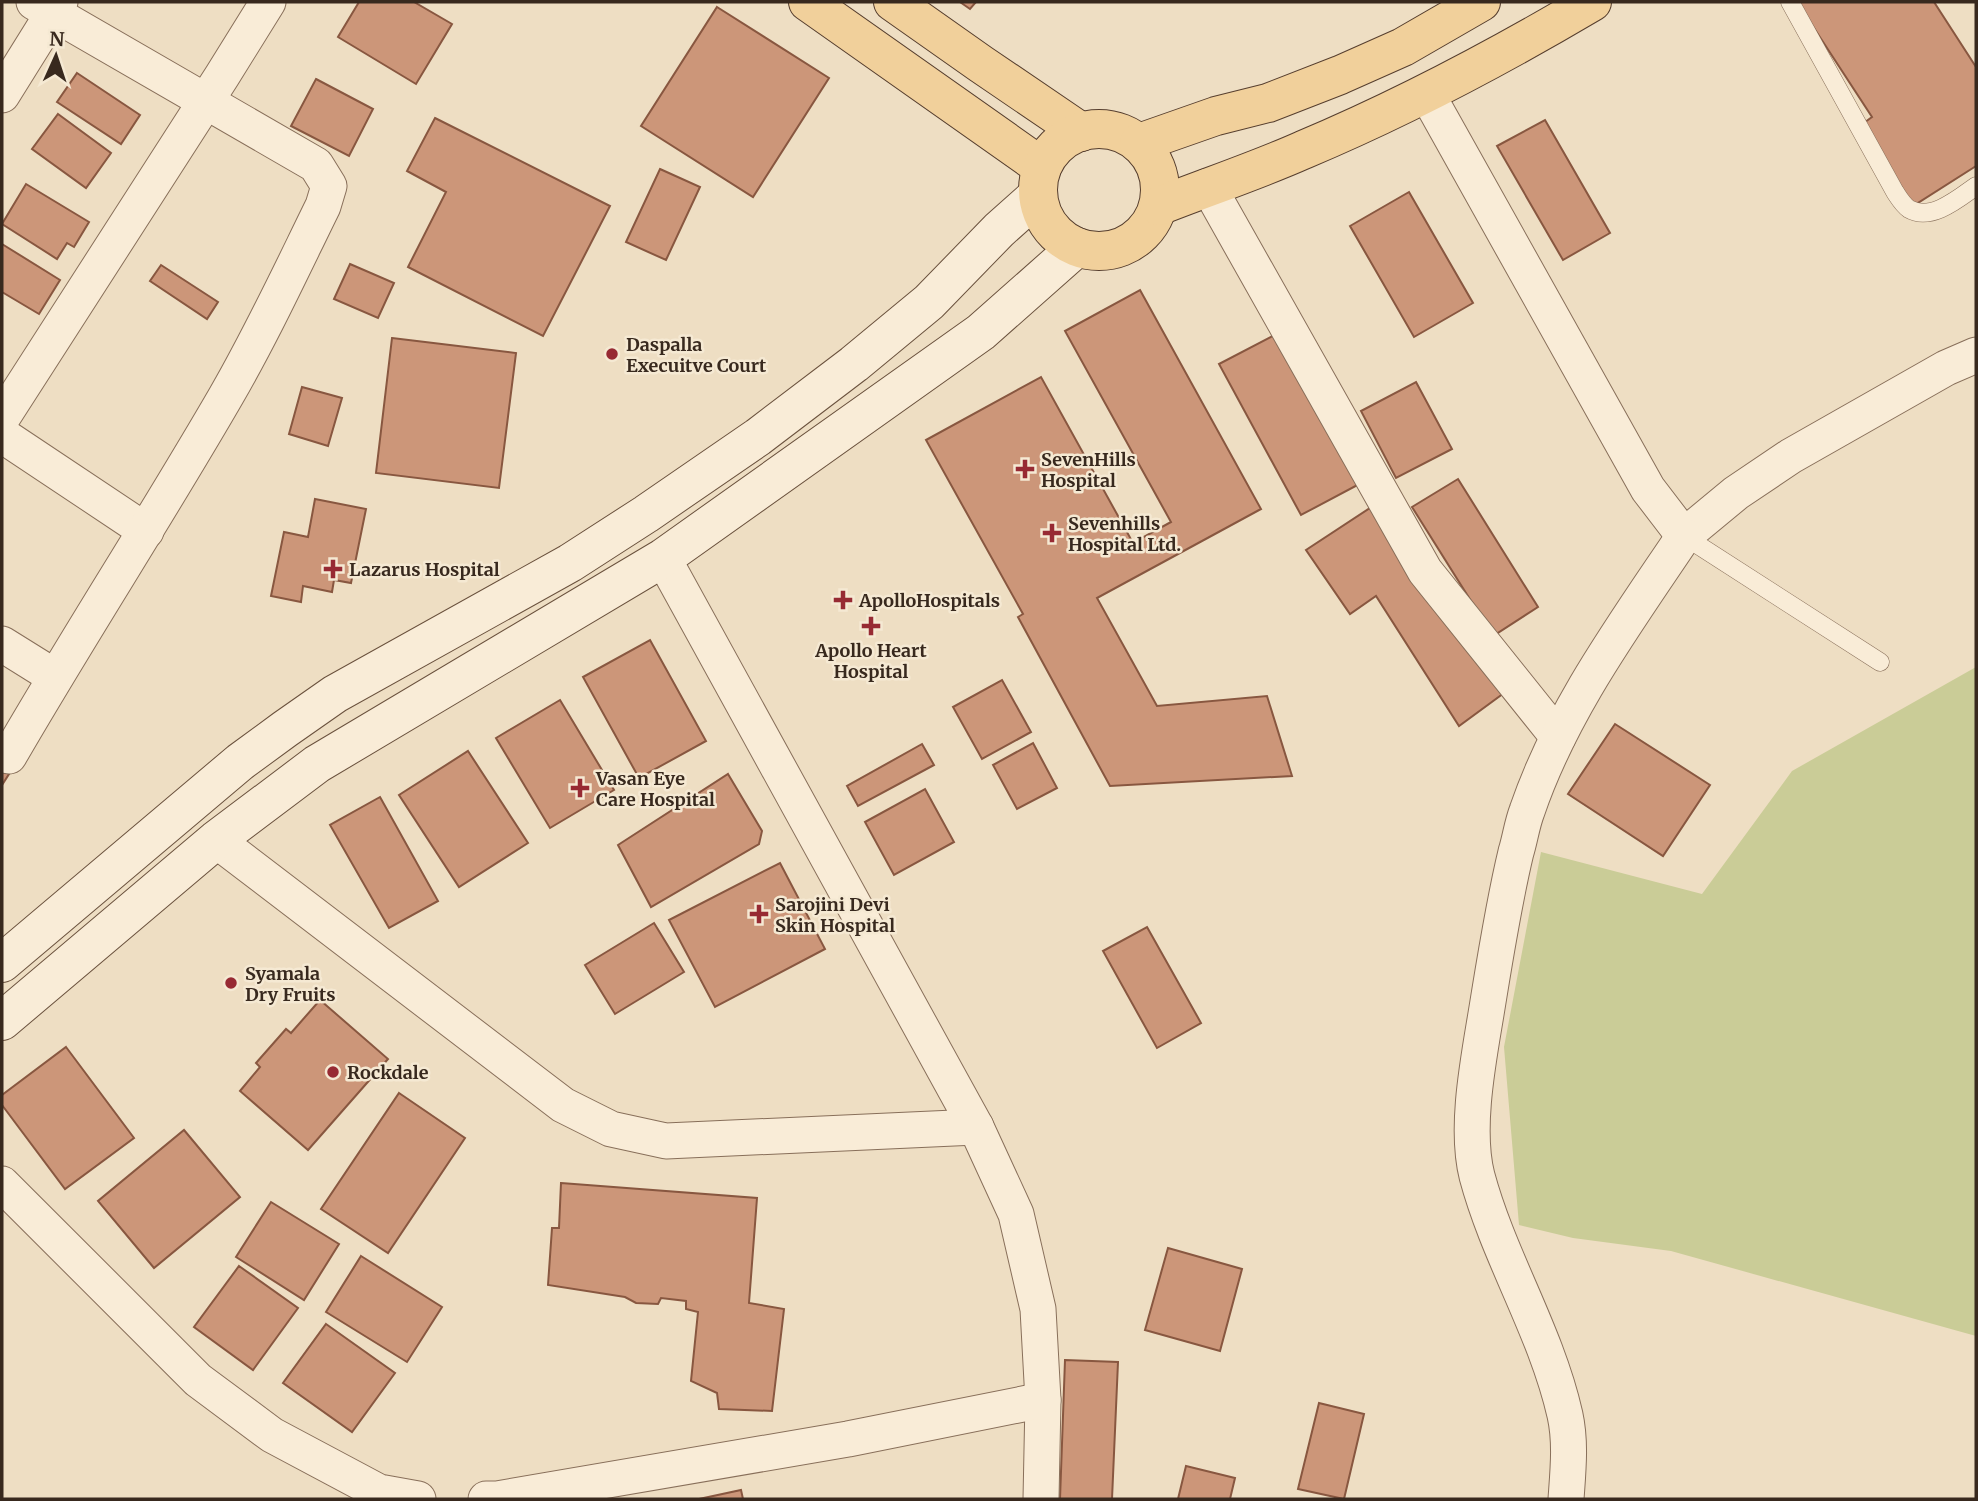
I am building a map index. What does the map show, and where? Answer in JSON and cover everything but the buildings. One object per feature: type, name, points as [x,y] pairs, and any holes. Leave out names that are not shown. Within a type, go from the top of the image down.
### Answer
[{"type":"main road","points":[[2,963],[240,762],[285,729],[335,694],[570,563],[758,437],[854,364],[929,302],[999,230],[1040,182],[1057,145],[1080,132],[1111,130],[1139,143],[1153,161],[1160,183],[1159,205],[1147,229],[1127,245],[1102,251],[1077,247],[1057,235],[1044,217],[1040,182],[808,2]]},
{"type":"main road","points":[[893,2],[1080,132]]},
{"type":"main road","points":[[1139,143],[1216,116],[1268,103],[1340,75],[1403,47],[1481,2]]},
{"type":"main road","points":[[1159,205],[1302,151],[1427,93],[1592,2]]},
{"type":"main road","points":[[2,1021],[216,840],[317,764],[663,558],[981,332],[1077,247]]},
{"type":"street","points":[[2,418],[268,2]]},
{"type":"street","points":[[2,94],[49,6],[206,102],[316,165],[329,186],[323,206],[228,393],[9,756]]},
{"type":"street","points":[[1427,93],[1648,489],[1684,536]]},
{"type":"street","points":[[1208,186],[1425,572],[1558,737]]},
{"type":"street","points":[[1566,1499],[1569,1459],[1565,1417],[1549,1358],[1486,1207],[1476,1172],[1471,1134],[1481,1044],[1505,898],[1526,812],[1558,737],[1605,653],[1684,536],[1736,493],[1791,456],[1922,382],[1976,355]]},
{"type":"street","points":[[2,435],[146,531]]},
{"type":"street","points":[[663,558],[976,1126],[1016,1214],[1038,1309],[1044,1400],[1041,1499]]},
{"type":"street","points":[[2,644],[55,677]]},
{"type":"street","points":[[216,840],[563,1105],[611,1129],[666,1141],[976,1126]]},
{"type":"street","points":[[2,1184],[198,1380],[272,1435],[379,1492],[418,1499]]},
{"type":"street","points":[[486,1499],[848,1439],[1044,1400]]},
{"type":"lane","points":[[1790,2],[1906,208],[1918,213],[1931,212],[1976,186]]},
{"type":"lane","points":[[1684,536],[1880,662]]},
{"type":"green space","points":[[1976,667],[1976,1336],[1671,1251],[1573,1238],[1519,1225],[1504,1047],[1541,852],[1702,894],[1792,771]]},
{"type":"place","name":"Daspalla Execuitve Court","points":[[612,354]]},
{"type":"place","name":"SevenHills Hospital","points":[[1025,469]]},
{"type":"place","name":"Sevenhills Hospital Ltd.","points":[[1052,533]]},
{"type":"place","name":"Lazarus Hospital","points":[[333,569]]},
{"type":"place","name":"ApolloHospitals","points":[[843,600]]},
{"type":"place","name":"Apollo Heart Hospital","points":[[871,626]]},
{"type":"place","name":"Vasan Eye Care Hospital","points":[[580,788]]},
{"type":"place","name":"Sarojini Devi Skin Hospital","points":[[759,914]]},
{"type":"place","name":"Syamala Dry Fruits","points":[[231,983]]},
{"type":"place","name":"Rockdale","points":[[333,1072]]}]
